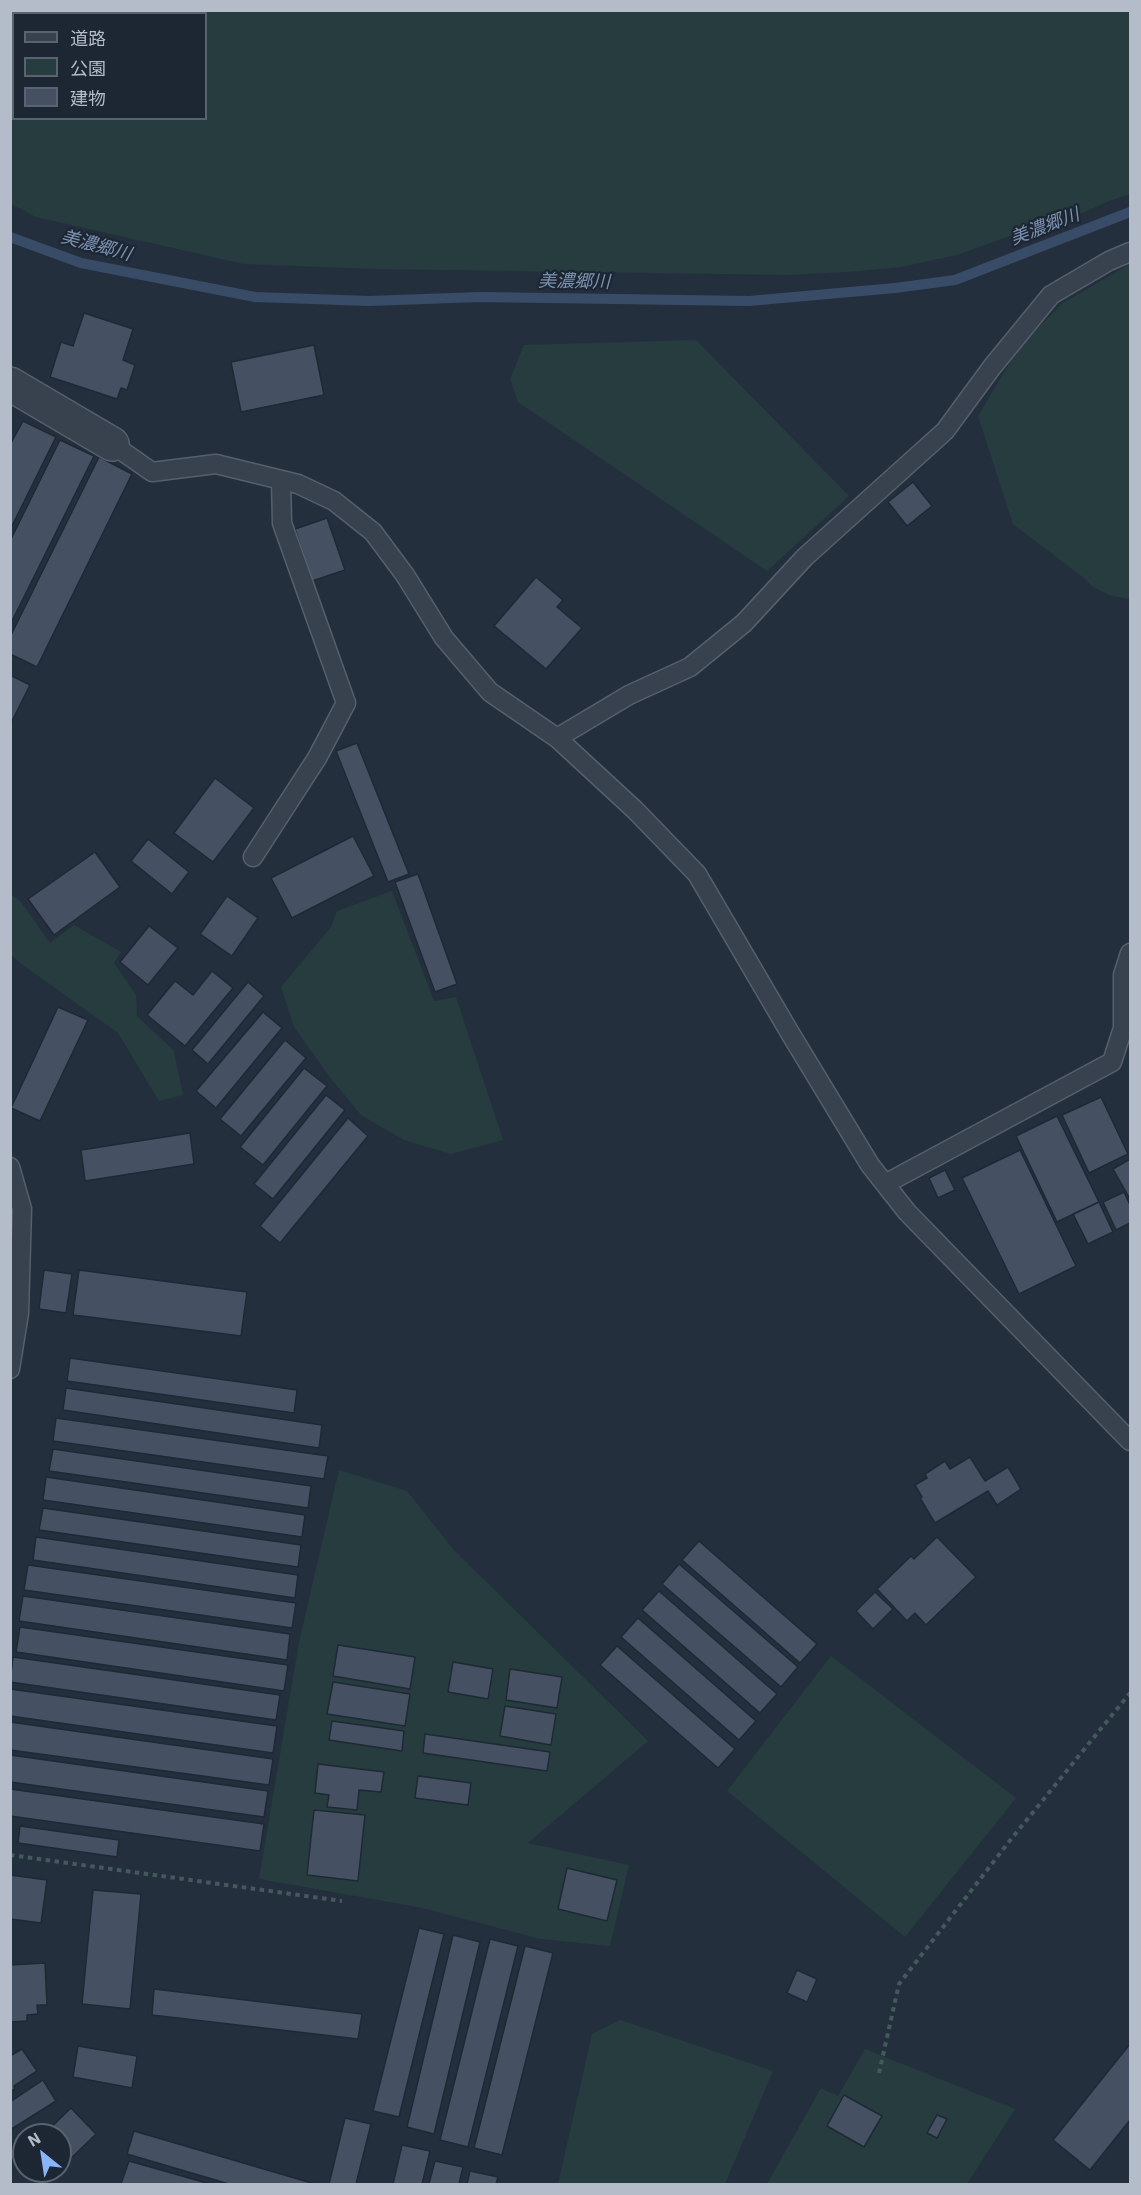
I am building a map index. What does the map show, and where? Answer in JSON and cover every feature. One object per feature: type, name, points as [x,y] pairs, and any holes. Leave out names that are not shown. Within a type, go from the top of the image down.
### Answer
[{"type":"street","points":[[11,384],[112,444]]},
{"type":"lane","points":[[557,738],[629,695],[690,667],[744,623],[805,557],[945,431],[992,367],[1051,295],[1109,261],[1131,252]]},
{"type":"lane","points":[[112,444],[152,472],[216,464],[298,484],[334,501],[373,532],[405,575],[444,638],[490,692],[557,738],[635,810],[697,874],[870,1165],[916,1221],[1131,1441]]},
{"type":"lane","points":[[253,857],[317,758],[346,703],[282,523],[281,480]]},
{"type":"lane","points":[[885,1184],[1112,1062],[1123,1028],[1123,975],[1131,953]]},
{"type":"lane","points":[[10,1167],[22,1209],[19,1313],[10,1369]]},
{"type":"path","points":[[879,2073],[899,1984],[1008,1844],[1131,1693]]},
{"type":"path","points":[[10,1855],[342,1901]]},
{"type":"green space","points":[[10,11],[1130,11],[1130,194],[1052,227],[1010,236],[957,255],[901,267],[790,275],[375,269],[244,264],[36,217],[11,204]]},
{"type":"green space","points":[[1130,264],[1129,599],[1109,595],[1093,587],[1013,524],[978,416],[1019,347],[1063,303]]},
{"type":"green space","points":[[696,340],[849,496],[767,571],[518,402],[510,379],[524,345]]},
{"type":"green space","points":[[392,891],[434,1001],[456,997],[503,1140],[451,1154],[404,1140],[361,1115],[332,1080],[294,1027],[281,987],[331,927],[337,911]]},
{"type":"green space","points":[[11,894],[21,902],[50,943],[74,925],[121,952],[114,963],[136,995],[137,1016],[174,1051],[183,1095],[159,1101],[118,1033],[20,963],[11,954]]},
{"type":"green space","points":[[339,1470],[407,1491],[453,1549],[648,1741],[528,1843],[629,1865],[610,1946],[541,1939],[418,1907],[259,1879],[299,1642]]},
{"type":"green space","points":[[831,1656],[1016,1798],[905,1937],[727,1791]]},
{"type":"green space","points":[[620,2020],[773,2071],[725,2184],[558,2184],[592,2034]]},
{"type":"green space","points":[[865,2049],[1015,2109],[967,2184],[767,2184],[821,2088],[838,2096]]},
{"type":"building","points":[[84,313],[133,329],[123,360],[135,365],[127,390],[121,388],[117,399],[50,377],[61,342],[73,346]]},
{"type":"building","points":[[314,345],[324,395],[241,412],[231,362]]},
{"type":"building","points":[[23,421],[56,437],[10,530],[10,445]]},
{"type":"building","points":[[60,440],[94,456],[10,625],[10,541]]},
{"type":"building","points":[[99,457],[132,474],[37,667],[10,654],[10,637]]},
{"type":"building","points":[[913,482],[932,506],[907,526],[888,502]]},
{"type":"building","points":[[327,518],[345,570],[312,581],[295,529]]},
{"type":"building","points":[[536,577],[563,600],[557,607],[582,628],[546,669],[494,626]]},
{"type":"building","points":[[10,675],[30,685],[10,725]]},
{"type":"building","points":[[357,743],[409,874],[388,882],[336,751]]},
{"type":"building","points":[[215,778],[254,808],[213,862],[174,833]]},
{"type":"building","points":[[353,836],[374,876],[292,918],[271,878]]},
{"type":"building","points":[[148,839],[189,872],[172,894],[131,861]]},
{"type":"building","points":[[95,852],[120,887],[54,935],[28,899]]},
{"type":"building","points":[[418,874],[457,984],[435,992],[395,882]]},
{"type":"building","points":[[227,896],[258,918],[232,956],[200,934]]},
{"type":"building","points":[[149,926],[178,948],[148,985],[120,962]]},
{"type":"building","points":[[212,971],[233,988],[185,1046],[147,1015],[175,981],[193,995]]},
{"type":"building","points":[[248,982],[264,996],[208,1064],[192,1050]]},
{"type":"building","points":[[58,1007],[88,1020],[40,1121],[11,1108]]},
{"type":"building","points":[[263,1012],[282,1028],[216,1108],[196,1091]]},
{"type":"building","points":[[285,1040],[306,1058],[241,1136],[220,1119]]},
{"type":"building","points":[[304,1068],[327,1086],[263,1165],[240,1147]]},
{"type":"building","points":[[326,1095],[345,1110],[273,1199],[254,1184]]},
{"type":"building","points":[[1101,1097],[1128,1154],[1089,1173],[1062,1115]]},
{"type":"building","points":[[1057,1116],[1099,1202],[1057,1222],[1016,1136]]},
{"type":"building","points":[[348,1118],[368,1136],[280,1243],[260,1226]]},
{"type":"building","points":[[190,1133],[194,1164],[85,1181],[81,1150]]},
{"type":"building","points":[[1020,1150],[1076,1266],[1019,1294],[962,1178]]},
{"type":"building","points":[[1130,1159],[1130,1199],[1113,1169]]},
{"type":"building","points":[[945,1170],[955,1190],[938,1198],[929,1178]]},
{"type":"building","points":[[1124,1192],[1130,1205],[1130,1223],[1116,1230],[1103,1202]]},
{"type":"building","points":[[1099,1202],[1113,1232],[1088,1244],[1073,1214]]},
{"type":"building","points":[[44,1270],[72,1274],[66,1313],[39,1309]]},
{"type":"building","points":[[79,1270],[247,1292],[241,1336],[73,1315]]},
{"type":"building","points":[[70,1358],[297,1390],[294,1413],[67,1381]]},
{"type":"building","points":[[66,1388],[322,1425],[319,1448],[63,1410]]},
{"type":"building","points":[[56,1418],[328,1456],[324,1479],[53,1441]]},
{"type":"building","points":[[53,1449],[311,1486],[308,1508],[49,1471]]},
{"type":"building","points":[[970,1457],[985,1481],[1008,1467],[1021,1489],[997,1505],[988,1491],[935,1523],[915,1485],[927,1478],[925,1474],[945,1461],[950,1469]]},
{"type":"building","points":[[46,1477],[305,1515],[302,1537],[43,1500]]},
{"type":"building","points":[[43,1508],[301,1545],[298,1567],[39,1530]]},
{"type":"building","points":[[36,1537],[298,1575],[295,1598],[33,1560]]},
{"type":"building","points":[[937,1537],[976,1577],[926,1625],[915,1613],[907,1621],[877,1589],[911,1556],[914,1559]]},
{"type":"building","points":[[699,1541],[817,1644],[800,1663],[682,1560]]},
{"type":"building","points":[[679,1564],[798,1667],[781,1687],[662,1584]]},
{"type":"building","points":[[28,1565],[296,1603],[292,1628],[24,1590]]},
{"type":"building","points":[[659,1591],[777,1694],[760,1713],[642,1610]]},
{"type":"building","points":[[875,1592],[893,1609],[873,1629],[856,1611]]},
{"type":"building","points":[[23,1596],[290,1634],[287,1660],[19,1621]]},
{"type":"building","points":[[638,1618],[756,1721],[739,1740],[621,1637]]},
{"type":"building","points":[[20,1627],[288,1665],[284,1691],[16,1652]]},
{"type":"building","points":[[338,1645],[415,1657],[410,1689],[333,1676]]},
{"type":"building","points":[[617,1646],[735,1749],[718,1768],[600,1665]]},
{"type":"building","points":[[13,1657],[280,1695],[276,1720],[10,1682]]},
{"type":"building","points":[[453,1662],[493,1669],[488,1699],[448,1692]]},
{"type":"building","points":[[510,1669],[562,1677],[557,1708],[506,1700]]},
{"type":"building","points":[[333,1682],[410,1694],[405,1726],[327,1714]]},
{"type":"building","points":[[10,1689],[277,1726],[273,1753],[10,1716]]},
{"type":"building","points":[[505,1706],[556,1714],[551,1745],[500,1736]]},
{"type":"building","points":[[332,1721],[404,1731],[402,1751],[329,1740]]},
{"type":"building","points":[[10,1722],[273,1759],[269,1785],[10,1750]]},
{"type":"building","points":[[425,1734],[550,1752],[547,1771],[423,1753]]},
{"type":"building","points":[[10,1755],[268,1791],[264,1817],[10,1782]]},
{"type":"building","points":[[318,1764],[384,1772],[381,1792],[359,1790],[357,1810],[327,1807],[329,1795],[315,1793]]},
{"type":"building","points":[[418,1776],[471,1783],[468,1805],[415,1798]]},
{"type":"building","points":[[10,1789],[264,1824],[260,1851],[10,1816]]},
{"type":"building","points":[[314,1810],[365,1815],[358,1881],[307,1875]]},
{"type":"building","points":[[20,1826],[119,1840],[117,1857],[18,1843]]},
{"type":"building","points":[[567,1868],[617,1880],[607,1921],[558,1909]]},
{"type":"building","points":[[10,1875],[47,1880],[41,1923],[10,1919]]},
{"type":"building","points":[[93,1890],[141,1894],[130,2009],[82,2004]]},
{"type":"building","points":[[419,1928],[444,1934],[399,2117],[373,2111]]},
{"type":"building","points":[[453,1935],[480,1942],[434,2134],[407,2127]]},
{"type":"building","points":[[490,1939],[518,1946],[468,2147],[440,2140]]},
{"type":"building","points":[[525,1946],[553,1953],[502,2155],[474,2148]]},
{"type":"building","points":[[45,1963],[47,2005],[37,2005],[38,2014],[27,2015],[27,2021],[10,2022],[10,1965]]},
{"type":"building","points":[[797,1970],[817,1979],[807,2002],[787,1993]]},
{"type":"building","points":[[154,1989],[362,2014],[358,2039],[152,2015]]},
{"type":"building","points":[[1130,2044],[1130,2120],[1090,2170],[1053,2140]]},
{"type":"building","points":[[78,2046],[137,2056],[132,2088],[73,2077]]},
{"type":"building","points":[[22,2049],[37,2071],[14,2086],[15,2089],[10,2092],[10,2056]]},
{"type":"building","points":[[43,2080],[56,2101],[21,2123],[12,2123],[10,2130],[10,2102]]},
{"type":"building","points":[[844,2095],[882,2116],[864,2147],[827,2126]]},
{"type":"building","points":[[71,2108],[96,2134],[72,2157],[72,2123],[55,2123]]},
{"type":"building","points":[[937,2115],[947,2119],[937,2138],[927,2133]]},
{"type":"building","points":[[345,2118],[371,2124],[356,2184],[329,2184]]},
{"type":"building","points":[[134,2131],[315,2184],[229,2184],[127,2154]]},
{"type":"building","points":[[402,2145],[430,2151],[422,2184],[393,2184]]},
{"type":"building","points":[[129,2161],[210,2184],[121,2184]]},
{"type":"building","points":[[435,2161],[463,2167],[459,2184],[429,2184]]},
{"type":"building","points":[[470,2171],[498,2177],[496,2184],[467,2184]]},
{"type":"waterway","name":"美濃郷川","points":[[10,237],[81,263],[255,297],[369,301],[480,297],[749,301],[895,288],[955,280],[1130,212]]}]
